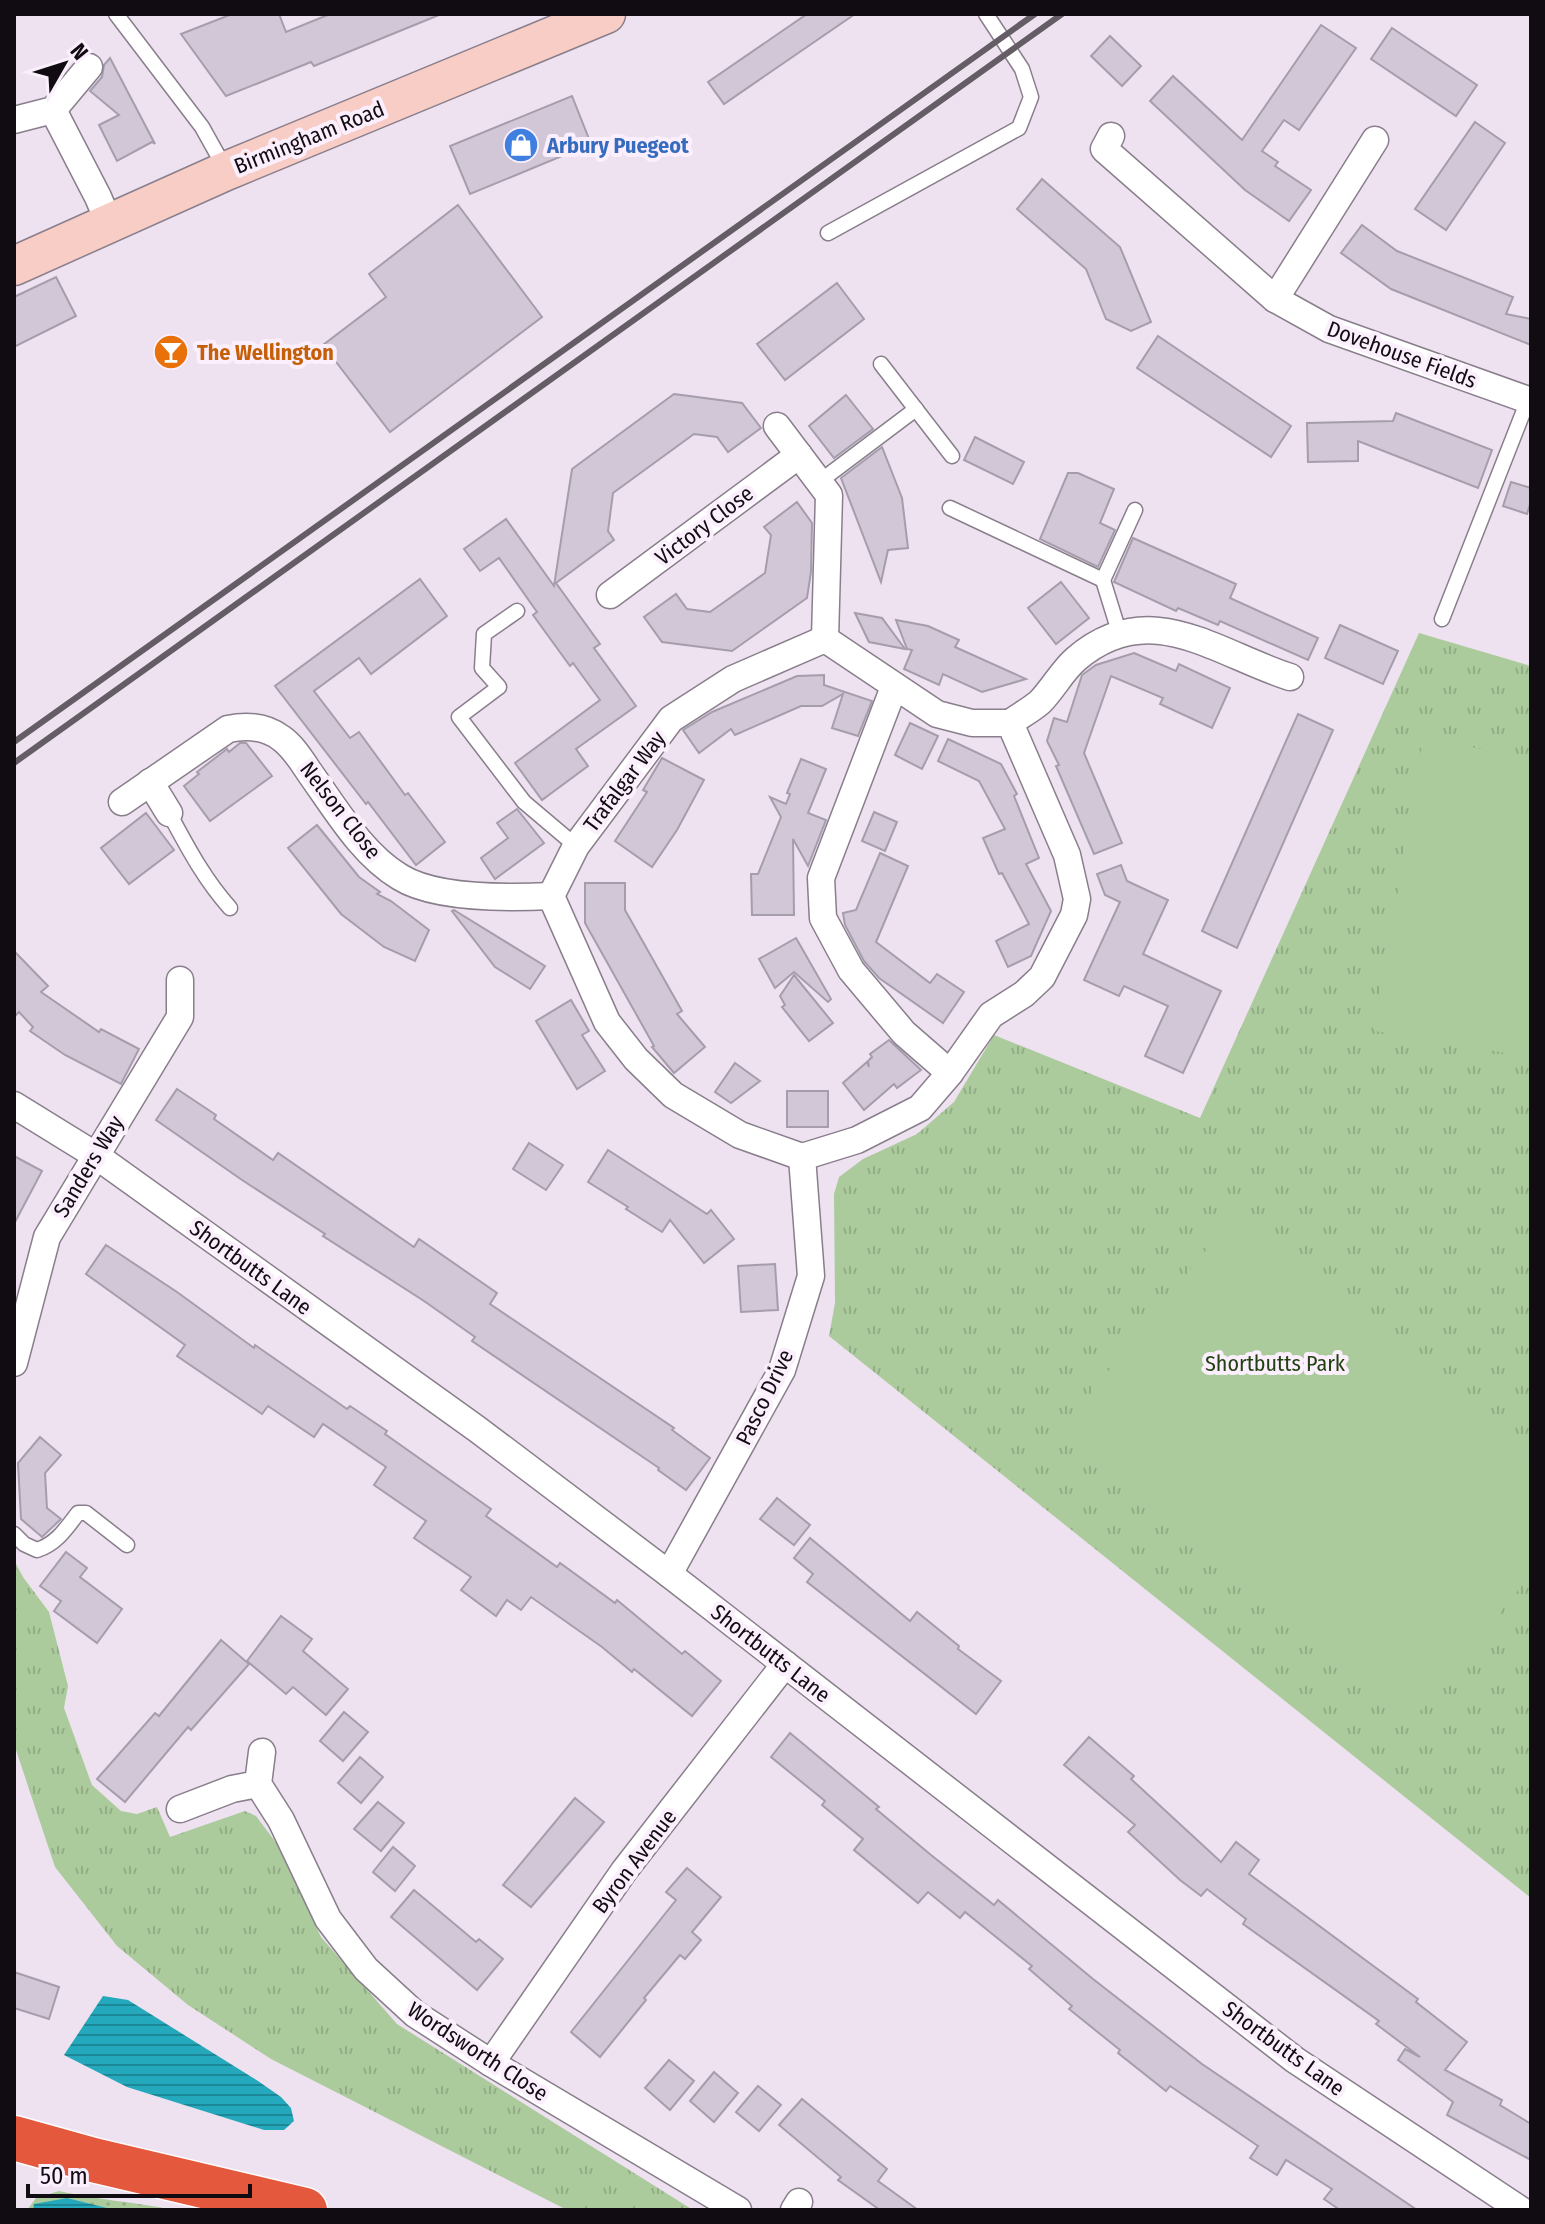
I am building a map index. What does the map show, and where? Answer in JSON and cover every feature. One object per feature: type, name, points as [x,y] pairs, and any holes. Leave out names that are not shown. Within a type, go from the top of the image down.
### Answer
[{"type":"highway","points":[[14,2138],[305,2210]]},
{"type":"street","name":"Birmingham Road","points":[[14,266],[226,171],[606,14]]},
{"type":"street","points":[[14,120],[53,110],[89,67]]},
{"type":"street","points":[[53,110],[109,223]]},
{"type":"street","name":"Dovehouse Fields","points":[[1111,136],[1104,149],[1275,299],[1329,329],[1530,401]]},
{"type":"street","points":[[1275,299],[1375,140]]},
{"type":"street","points":[[777,426],[829,495],[825,639],[937,714],[972,723],[1010,723],[1039,702],[1075,659],[1105,640],[1145,627],[1197,637],[1259,678],[1290,677]]},
{"type":"street","name":"Victory Close","points":[[610,595],[799,455]]},
{"type":"street","name":"Trafalgar Way","points":[[551,896],[576,846],[671,719],[733,679],[825,639]]},
{"type":"street","points":[[894,687],[821,878],[823,918],[851,970],[904,1033],[950,1073]]},
{"type":"street","points":[[551,896],[607,1022],[636,1059],[673,1095],[740,1135],[802,1157],[857,1140],[920,1108],[950,1073],[991,1015],[1024,994],[1042,977],[1074,915],[1077,899],[1067,855],[1010,723]]},
{"type":"street","name":"Nelson Close","points":[[122,802],[228,729],[241,726],[262,728],[281,738],[295,751],[347,824],[381,863],[399,877],[440,892],[551,896]]},
{"type":"street","points":[[150,782],[169,813]]},
{"type":"street","name":"Sanders Way","points":[[14,1363],[47,1237],[180,1017],[180,980]]},
{"type":"street","name":"Shortbutts Lane","points":[[14,1105],[95,1155],[477,1429],[669,1574],[1295,2060],[1521,2210]]},
{"type":"street","name":"Pasco Drive","points":[[669,1574],[782,1370],[811,1276],[802,1157]]},
{"type":"street","name":"Byron Avenue","points":[[491,2063],[624,1871],[785,1664]]},
{"type":"street","points":[[180,1809],[232,1789],[258,1784],[262,1752]]},
{"type":"street","name":"Wordsworth Close","points":[[258,1784],[281,1820],[328,1919],[366,1969],[415,2014],[491,2063],[738,2210]]},
{"type":"lane","points":[[116,14],[202,127],[226,171]]},
{"type":"lane","points":[[828,233],[1019,128],[1031,97],[1022,69],[986,14]]},
{"type":"lane","points":[[881,364],[952,456]]},
{"type":"lane","points":[[1442,619],[1530,401]]},
{"type":"lane","points":[[819,482],[916,409]]},
{"type":"lane","points":[[950,508],[1103,580]]},
{"type":"lane","points":[[1120,635],[1103,580],[1135,510]]},
{"type":"lane","points":[[517,611],[484,634],[482,668],[499,687],[459,717],[524,802],[576,846]]},
{"type":"lane","points":[[169,813],[210,887],[230,908]]},
{"type":"lane","points":[[14,1534],[24,1544],[37,1550],[47,1547],[60,1536],[78,1513],[86,1513],[127,1545]]},
{"type":"green space","name":"Shortbutts Park","points":[[1419,633],[1531,666],[1531,1898],[829,1336],[835,1303],[834,1194],[839,1177],[863,1159],[917,1134],[954,1102],[994,1035],[1200,1118]]},
{"type":"green space","points":[[1423,739],[1531,757],[1531,1057],[1375,1031]]},
{"type":"green space","points":[[1232,1218],[1531,1460],[1531,1574],[1411,1722],[1057,1435]]},
{"type":"green space","points":[[14,1560],[49,1612],[68,1686],[64,1708],[92,1785],[121,1811],[137,1814],[157,1807],[170,1837],[245,1811],[256,1816],[277,1844],[321,1937],[397,2024],[693,2210],[567,2210],[271,2059],[188,2005],[117,1946],[55,1867],[14,1744]]},
{"type":"green space","points":[[59,2191],[174,2210],[27,2210],[36,2198]]},
{"type":"water","points":[[103,1996],[128,2000],[258,2081],[291,2108],[294,2121],[284,2130],[264,2130],[127,2087],[64,2055]]},
{"type":"water","points":[[67,2198],[115,2210],[33,2210],[34,2204]]},
{"type":"building","points":[[232,14],[279,14],[286,32],[330,14],[439,15],[314,66],[311,62],[226,96],[181,34]]},
{"type":"building","points":[[807,14],[855,14],[724,104],[708,82]]},
{"type":"building","points":[[1321,25],[1356,48],[1299,130],[1284,120],[1262,151],[1278,162],[1275,166],[1311,190],[1289,221],[1245,190],[1150,101],[1173,76],[1242,140]]},
{"type":"building","points":[[1392,28],[1477,85],[1456,116],[1371,59]]},
{"type":"building","points":[[1110,36],[1141,66],[1122,86],[1091,56]]},
{"type":"building","points":[[110,58],[155,144],[152,142],[117,161],[99,125],[119,115],[90,91],[102,77],[104,65]]},
{"type":"building","name":"Arbury Puegeot","points":[[572,96],[591,144],[470,194],[450,146]]},
{"type":"building","points":[[1475,122],[1505,143],[1446,230],[1415,209]]},
{"type":"building","points":[[1042,179],[1120,247],[1151,322],[1131,331],[1106,319],[1086,269],[1017,209]]},
{"type":"building","points":[[458,205],[542,317],[390,432],[323,345],[386,297],[369,274]]},
{"type":"building","points":[[1362,225],[1397,251],[1513,297],[1506,314],[1531,319],[1531,345],[1391,289],[1341,253]]},
{"type":"building","points":[[56,277],[76,316],[14,347],[14,297]]},
{"type":"building","points":[[837,283],[864,319],[785,380],[757,344]]},
{"type":"building","points":[[1158,336],[1291,426],[1271,457],[1137,368]]},
{"type":"building","points":[[674,394],[742,403],[761,428],[728,452],[717,437],[694,434],[613,493],[608,531],[614,540],[556,583],[600,644],[594,648],[636,706],[576,749],[588,766],[542,800],[515,763],[600,700],[573,663],[570,666],[533,615],[537,612],[499,558],[480,571],[464,549],[506,519],[554,586],[572,469]]},
{"type":"building","points":[[846,395],[873,429],[834,458],[809,426]]},
{"type":"building","points":[[1396,413],[1492,450],[1478,488],[1358,441],[1358,461],[1308,462],[1307,423],[1393,421]]},
{"type":"building","points":[[975,437],[1024,462],[1013,484],[964,460]]},
{"type":"building","points":[[882,447],[902,498],[908,548],[888,550],[881,582],[841,478]]},
{"type":"building","points":[[1068,473],[1078,473],[1114,489],[1100,523],[1115,530],[1098,567],[1040,539]]},
{"type":"building","points":[[1511,482],[1531,488],[1527,514],[1503,506]]},
{"type":"building","points":[[797,502],[812,523],[807,598],[732,651],[662,642],[644,617],[676,594],[687,609],[710,612],[765,573],[771,535],[764,527]]},
{"type":"building","points":[[1133,538],[1236,584],[1230,598],[1318,638],[1308,660],[1220,621],[1218,625],[1178,608],[1176,611],[1114,582]]},
{"type":"building","points":[[420,579],[447,616],[371,674],[359,658],[314,691],[350,738],[359,732],[405,795],[408,793],[445,842],[416,865],[275,686]]},
{"type":"building","points":[[1061,582],[1089,618],[1056,644],[1028,608]]},
{"type":"building","points":[[855,613],[882,618],[905,649],[869,642]]},
{"type":"building","points":[[896,620],[928,626],[959,640],[955,647],[1026,679],[982,692],[943,674],[939,685],[904,669],[912,650],[907,649]]},
{"type":"building","points":[[1340,625],[1398,651],[1383,684],[1325,658]]},
{"type":"building","points":[[1134,653],[1176,671],[1179,664],[1230,688],[1212,728],[1160,704],[1163,698],[1111,676],[1084,753],[1122,843],[1094,854],[1047,741],[1054,718],[1067,722],[1082,675],[1096,665]]},
{"type":"building","points":[[824,675],[824,685],[872,701],[858,736],[832,728],[843,694],[822,706],[801,706],[735,735],[731,729],[699,753],[683,730],[712,712],[797,676]]},
{"type":"building","points":[[1298,714],[1333,730],[1237,948],[1202,931]]},
{"type":"building","points":[[910,723],[938,736],[922,769],[895,755]]},
{"type":"building","points":[[948,739],[1001,764],[1017,794],[1014,796],[1039,858],[1026,864],[1051,911],[1031,956],[1008,967],[996,941],[1029,924],[1002,873],[999,874],[983,838],[1005,829],[979,781],[938,761]]},
{"type":"building","points":[[240,743],[246,743],[272,776],[210,821],[184,786],[223,752],[227,749],[229,752]]},
{"type":"building","points":[[662,758],[704,780],[677,830],[652,867],[615,841],[647,792],[643,790]]},
{"type":"building","points":[[801,759],[826,769],[808,813],[826,820],[808,866],[793,839],[794,915],[752,915],[751,874],[758,874],[781,817],[770,797],[786,804],[790,794],[787,793]]},
{"type":"building","points":[[517,809],[544,843],[495,879],[481,858],[508,838],[497,823]]},
{"type":"building","points":[[874,812],[897,822],[885,851],[862,841]]},
{"type":"building","points":[[146,813],[174,850],[129,884],[101,848]]},
{"type":"building","points":[[317,825],[359,877],[380,892],[377,894],[429,930],[415,961],[384,947],[341,914],[288,848]]},
{"type":"building","points":[[880,853],[908,866],[876,942],[930,983],[937,974],[964,992],[943,1023],[879,978],[864,961],[845,925],[843,913],[856,910]]},
{"type":"building","points":[[1121,865],[1127,881],[1168,900],[1143,954],[1221,991],[1183,1073],[1145,1056],[1168,1006],[1124,986],[1119,996],[1084,980],[1120,902],[1105,895],[1097,874]]},
{"type":"building","points":[[585,883],[625,883],[625,910],[682,1011],[677,1014],[705,1047],[674,1073],[652,1047],[585,923]]},
{"type":"building","points":[[454,910],[545,966],[530,989],[495,967]]},
{"type":"building","points":[[796,938],[831,999],[828,1002],[794,972],[775,988],[759,959]]},
{"type":"building","points":[[14,951],[48,986],[41,992],[99,1032],[101,1029],[139,1049],[121,1084],[65,1055],[30,1031],[33,1027],[19,1012],[14,1017]]},
{"type":"building","points":[[794,975],[833,1023],[809,1041],[782,1007],[785,1005],[780,996]]},
{"type":"building","points":[[571,1000],[589,1031],[582,1035],[605,1071],[577,1089],[536,1021]]},
{"type":"building","points":[[889,1040],[921,1070],[897,1088],[894,1084],[864,1110],[843,1083],[867,1062],[869,1067],[870,1054]]},
{"type":"building","points":[[735,1063],[760,1081],[731,1103],[715,1092]]},
{"type":"building","points":[[177,1089],[273,1160],[278,1153],[414,1247],[419,1239],[497,1293],[490,1304],[674,1428],[672,1430],[710,1458],[686,1490],[659,1468],[472,1341],[475,1337],[424,1301],[323,1236],[325,1234],[156,1120]]},
{"type":"building","points":[[787,1091],[828,1091],[828,1127],[787,1127]]},
{"type":"building","points":[[529,1143],[563,1165],[546,1190],[513,1169]]},
{"type":"building","points":[[608,1150],[707,1214],[711,1210],[734,1239],[704,1263],[670,1220],[662,1232],[626,1209],[628,1207],[588,1182]]},
{"type":"building","points":[[14,1156],[42,1171],[14,1224]]},
{"type":"building","points":[[106,1245],[254,1348],[255,1345],[347,1409],[350,1406],[387,1431],[385,1434],[491,1509],[486,1516],[557,1567],[560,1563],[615,1603],[617,1600],[682,1654],[685,1651],[721,1681],[692,1716],[634,1669],[632,1672],[531,1597],[521,1610],[507,1600],[496,1616],[461,1590],[471,1577],[414,1538],[426,1521],[374,1485],[386,1467],[323,1424],[314,1437],[268,1406],[262,1414],[177,1356],[185,1345],[86,1274]]},
{"type":"building","points":[[775,1264],[778,1310],[741,1312],[738,1266]]},
{"type":"building","points":[[40,1437],[61,1455],[45,1473],[47,1508],[61,1519],[42,1537],[21,1519],[18,1463]]},
{"type":"building","points":[[777,1498],[810,1525],[794,1545],[760,1519]]},
{"type":"building","points":[[810,1538],[910,1621],[917,1612],[959,1646],[958,1649],[1001,1681],[976,1714],[807,1582],[813,1574],[794,1558]]},
{"type":"building","points":[[66,1552],[87,1568],[80,1577],[122,1609],[97,1643],[54,1611],[61,1601],[40,1586]]},
{"type":"building","points":[[281,1616],[312,1639],[303,1651],[348,1689],[326,1715],[293,1687],[286,1694],[247,1661]]},
{"type":"building","points":[[221,1640],[249,1664],[191,1730],[188,1727],[125,1802],[97,1779],[155,1713],[159,1716]]},
{"type":"building","points":[[344,1712],[368,1732],[343,1761],[320,1741]]},
{"type":"building","points":[[790,1733],[931,1855],[994,1905],[998,1900],[1202,2064],[1417,2210],[1340,2210],[1324,2199],[1332,2189],[1286,2160],[1277,2175],[1250,2158],[1258,2146],[1170,2086],[1166,2091],[1118,2053],[1120,2050],[1069,2009],[1072,2006],[1029,1969],[1032,1966],[965,1912],[960,1918],[928,1892],[918,1903],[854,1850],[863,1839],[822,1805],[825,1801],[771,1757]]},
{"type":"building","points":[[1089,1737],[1134,1776],[1131,1779],[1221,1862],[1236,1842],[1259,1860],[1249,1874],[1418,1999],[1416,2002],[1467,2042],[1445,2070],[1502,2100],[1500,2105],[1531,2124],[1531,2160],[1447,2115],[1453,2102],[1398,2060],[1405,2049],[1420,2057],[1376,2024],[1379,2021],[1243,1924],[1246,1919],[1207,1889],[1201,1896],[1180,1880],[1128,1832],[1135,1825],[1064,1765]]},
{"type":"building","points":[[360,1757],[383,1777],[361,1803],[338,1783]]},
{"type":"building","points":[[575,1798],[604,1822],[531,1907],[503,1885]]},
{"type":"building","points":[[378,1802],[404,1823],[381,1851],[354,1829]]},
{"type":"building","points":[[393,1847],[415,1866],[395,1891],[373,1872]]},
{"type":"building","points":[[687,1868],[721,1897],[692,1932],[701,1940],[685,1959],[680,1955],[600,2057],[571,2032],[676,1900],[666,1892]]},
{"type":"building","points":[[414,1890],[476,1942],[479,1939],[503,1959],[477,1990],[391,1917]]},
{"type":"building","points":[[14,1972],[59,1987],[49,2019],[14,2008]]},
{"type":"building","points":[[669,2060],[694,2081],[670,2110],[645,2088]]},
{"type":"building","points":[[714,2072],[738,2093],[714,2122],[690,2101]]},
{"type":"building","points":[[758,2086],[781,2105],[759,2131],[736,2112]]},
{"type":"building","points":[[802,2099],[887,2169],[878,2181],[918,2210],[880,2210],[838,2180],[841,2177],[779,2125]]},
{"type":"railway","points":[[14,742],[1035,14]]},
{"type":"railway","points":[[14,763],[1062,14]]},
{"type":"place","name":"Arbury Puegeot","points":[[521,145]]},
{"type":"place","name":"The Wellington","points":[[171,352]]}]
